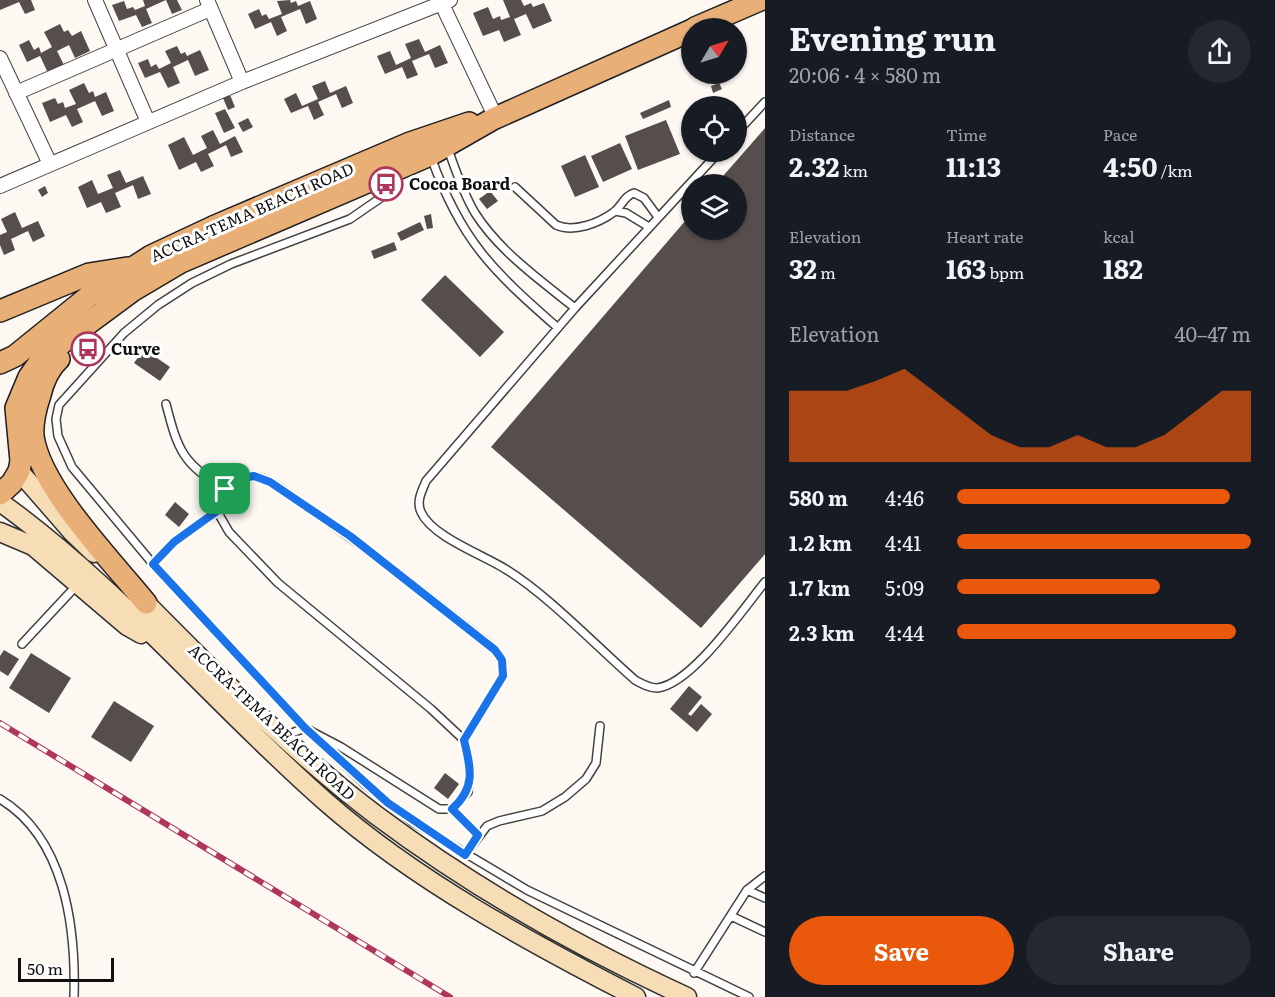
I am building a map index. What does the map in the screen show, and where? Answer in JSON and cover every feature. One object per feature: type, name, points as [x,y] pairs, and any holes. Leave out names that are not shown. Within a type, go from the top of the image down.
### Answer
[{"type":"main road","name":"ACCRA-TEMA BEACH ROAD","points":[[718,18],[760,0]]},
{"type":"main road","name":"ACCRA-TEMA BEACH ROAD","points":[[681,34],[494,119],[439,151],[181,262],[107,308],[39,363],[29,377],[16,408],[19,463],[73,533],[284,736],[378,816],[483,887],[560,934],[687,997]]},
{"type":"main road","name":"ACCRA-TEMA BEACH ROAD","points":[[0,363],[15,356],[88,297],[130,268],[213,227],[410,143],[472,122],[494,119]]},
{"type":"main road","points":[[0,311],[88,274],[116,268],[130,268]]},
{"type":"main road","points":[[107,308],[94,326],[56,362],[44,381],[35,411],[33,436],[46,472],[69,508],[146,603]]},
{"type":"main road","points":[[0,432],[19,463],[12,483],[0,494]]},
{"type":"main road","points":[[0,502],[74,559],[269,750],[329,805],[426,876],[542,948],[636,997]]},
{"type":"main road","points":[[0,532],[33,546],[127,626],[163,646]]},
{"type":"main road","points":[[269,750],[284,736]]},
{"type":"street","points":[[95,0],[148,122]]},
{"type":"street","points":[[0,186],[242,82],[444,1],[494,119]]},
{"type":"street","points":[[16,93],[117,52],[208,5],[242,82]]},
{"type":"street","points":[[0,58],[50,164]]},
{"type":"lane","points":[[747,121],[765,102]]},
{"type":"lane","points":[[439,151],[489,232],[538,278],[575,308]]},
{"type":"lane","points":[[439,151],[445,196],[469,239],[515,290],[558,328]]},
{"type":"lane","points":[[710,162],[575,308],[426,481],[419,497],[421,511],[426,518],[453,540],[520,579],[635,680],[655,688],[681,680],[691,671],[765,582]]},
{"type":"lane","points":[[407,164],[382,197],[350,219],[231,264],[192,283],[158,305],[124,333],[59,405],[56,419],[58,436],[72,467],[153,564],[305,728],[388,803],[465,855],[527,890],[694,973],[749,997]]},
{"type":"lane","points":[[515,187],[556,225],[564,228],[579,227],[615,211],[626,196],[634,193],[644,198],[658,217]]},
{"type":"lane","points":[[615,211],[626,213],[649,226]]},
{"type":"lane","points":[[166,404],[174,435],[185,456],[198,472],[225,489]]},
{"type":"lane","points":[[153,564],[174,542],[217,511],[225,489],[238,479],[254,476],[270,482],[350,536],[495,650],[502,660],[503,676],[464,740]]},
{"type":"lane","points":[[217,511],[229,532],[278,583],[431,709],[464,740],[470,766],[468,792],[452,809]]},
{"type":"lane","points":[[22,644],[79,583]]},
{"type":"lane","points":[[465,855],[487,826],[499,820],[542,811],[565,797],[586,780],[596,763],[600,726]]},
{"type":"lane","points":[[284,736],[305,728],[341,747],[439,809],[452,809],[478,835]]},
{"type":"lane","points":[[0,799],[16,809],[42,840],[61,878],[70,932],[74,997]]},
{"type":"lane","points":[[694,973],[747,891],[765,876]]},
{"type":"lane","points":[[747,891],[765,898]]},
{"type":"lane","points":[[730,916],[765,932]]},
{"type":"building","points":[[0,0],[31,0],[35,10],[25,14],[19,2],[0,10]]},
{"type":"building","points":[[143,0],[166,0],[146,9],[152,23],[142,27],[136,15],[119,21],[112,5],[124,1],[127,9],[133,7],[135,10],[145,6]]},
{"type":"building","points":[[166,0],[177,0],[182,10],[172,14]]},
{"type":"building","points":[[290,0],[291,3],[296,1],[298,6],[310,1],[317,19],[306,24],[300,9],[281,17],[287,31],[277,36],[271,22],[255,29],[248,14],[259,9],[262,16],[266,14],[269,19],[282,14],[277,1]]},
{"type":"building","points":[[503,0],[521,0],[524,6],[531,3],[533,7],[544,3],[552,21],[533,29],[526,14],[514,19],[521,35],[504,42],[499,30],[483,36],[473,13],[488,7],[493,19],[500,16],[501,20],[510,17]]},
{"type":"building","points":[[60,24],[64,32],[68,30],[72,36],[81,31],[90,51],[75,58],[69,45],[57,51],[64,65],[48,73],[40,56],[27,62],[19,45],[29,40],[34,50],[39,47],[41,53],[52,47],[44,32]]},
{"type":"building","points":[[419,39],[425,52],[440,45],[448,63],[435,68],[429,54],[412,61],[418,75],[407,79],[402,67],[385,74],[377,56],[390,51],[396,65],[411,58],[405,44]]},
{"type":"building","points":[[177,46],[181,54],[185,52],[187,56],[200,50],[209,70],[195,76],[188,60],[173,67],[180,83],[168,88],[160,72],[145,78],[138,63],[148,59],[151,67],[156,64],[159,69],[171,63],[165,51]]},
{"type":"building","points":[[325,81],[330,93],[346,86],[353,103],[342,108],[336,94],[318,102],[324,115],[314,120],[308,106],[291,113],[284,99],[296,93],[302,106],[318,99],[312,86]]},
{"type":"building","points":[[84,83],[89,93],[93,91],[95,97],[106,92],[114,111],[102,116],[95,101],[77,109],[83,122],[72,127],[66,115],[50,122],[42,103],[55,98],[58,104],[63,102],[65,108],[76,104],[69,90]]},
{"type":"building","points":[[720,84],[722,89],[713,93],[711,86]]},
{"type":"building","points":[[230,95],[235,107],[228,110],[223,98]]},
{"type":"building","points":[[669,100],[671,107],[643,119],[640,113]]},
{"type":"building","points":[[225,109],[235,128],[224,133],[215,113]]},
{"type":"building","points":[[248,118],[253,127],[243,132],[238,123]]},
{"type":"building","points":[[666,120],[680,154],[638,170],[625,136]]},
{"type":"building","points":[[765,128],[765,554],[701,628],[491,447],[681,226],[681,240],[747,240],[747,174],[725,174],[735,162],[747,162],[747,149]]},
{"type":"building","points":[[213,130],[220,144],[235,136],[243,152],[231,157],[226,145],[208,154],[214,166],[201,172],[196,162],[179,170],[168,145],[184,137],[193,155],[207,148],[201,136]]},
{"type":"building","points":[[620,143],[632,169],[603,182],[591,156]]},
{"type":"building","points":[[585,155],[599,187],[575,197],[561,166]]},
{"type":"building","points":[[120,170],[126,183],[143,176],[151,194],[138,199],[133,185],[115,193],[121,207],[106,213],[101,202],[87,208],[78,187],[92,180],[98,194],[113,188],[107,175]]},
{"type":"building","points":[[45,186],[48,193],[42,197],[38,190]]},
{"type":"building","points":[[490,191],[498,201],[487,209],[479,199]]},
{"type":"building","points":[[15,212],[22,228],[38,221],[45,236],[33,242],[28,231],[11,239],[15,250],[4,255],[0,245],[0,235],[7,232],[1,219]]},
{"type":"building","points":[[431,214],[433,228],[427,229],[424,216]]},
{"type":"building","points":[[420,222],[424,230],[401,241],[397,233]]},
{"type":"building","points":[[394,242],[397,250],[374,259],[371,251]]},
{"type":"building","points":[[445,275],[504,332],[480,357],[421,300]]},
{"type":"building","points":[[144,349],[170,367],[160,381],[134,363]]},
{"type":"building","points":[[175,502],[189,514],[179,527],[165,515]]},
{"type":"building","points":[[4,650],[19,659],[8,676],[0,671],[0,656]]},
{"type":"building","points":[[31,653],[71,678],[49,713],[9,688]]},
{"type":"building","points":[[689,686],[702,697],[688,714],[691,716],[701,704],[712,714],[697,732],[670,709]]},
{"type":"building","points":[[114,701],[154,726],[131,762],[91,737]]},
{"type":"building","points":[[445,773],[459,784],[448,799],[434,788]]},
{"type":"railway","points":[[0,723],[450,997]]},
{"type":"place","name":"Cocoa Board","points":[[386,184]]},
{"type":"place","name":"Curve","points":[[88,349]]},
{"type":"route","points":[[254,476],[270,482],[350,536],[407,579],[495,650],[502,660],[503,676],[464,740],[470,766],[468,792],[452,809],[478,835],[465,855],[413,822],[366,785],[305,728],[153,564],[174,542],[217,511],[225,489],[238,479],[254,476]]}]
